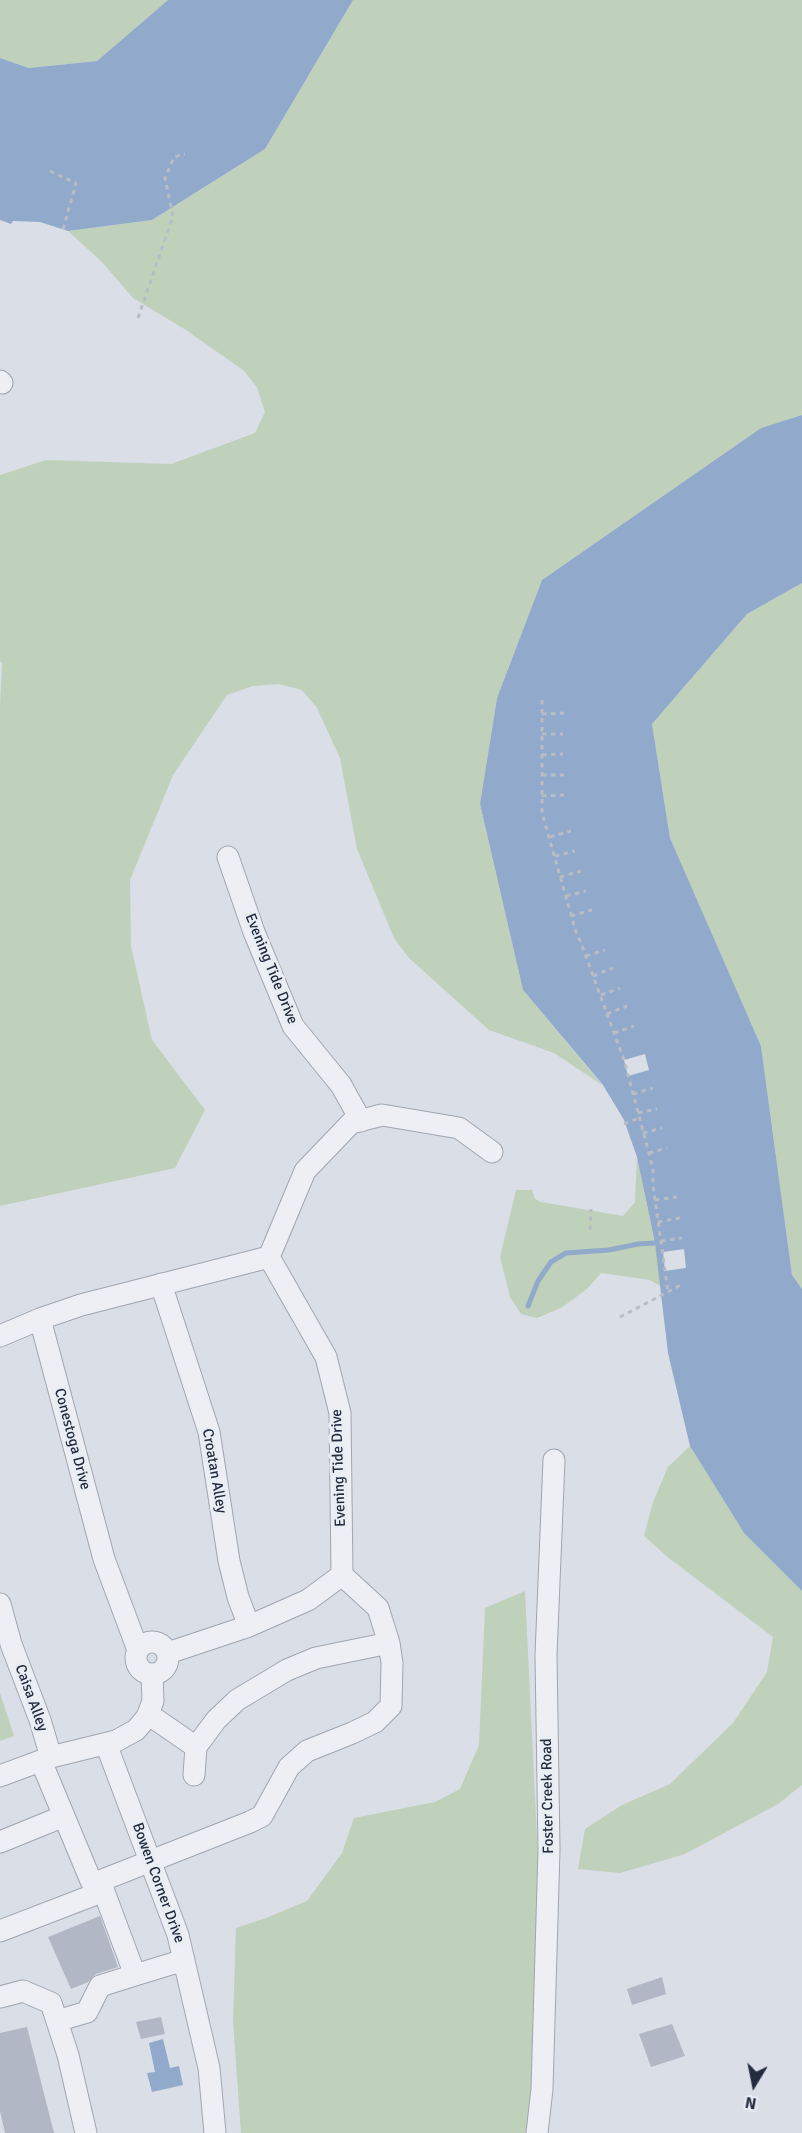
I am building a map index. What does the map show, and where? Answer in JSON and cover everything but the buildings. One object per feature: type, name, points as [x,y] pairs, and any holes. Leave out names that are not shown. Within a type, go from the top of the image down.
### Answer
[{"type":"street","name":"Evening Tide Drive","points":[[228,857],[254,932],[293,1026],[341,1085],[361,1121]]},
{"type":"street","points":[[0,1336],[81,1305],[269,1257],[305,1171],[351,1124],[382,1116],[459,1128],[492,1152]]},
{"type":"street","name":"Evening Tide Drive","points":[[269,1257],[326,1357],[340,1413],[342,1575]]},
{"type":"street","name":"Croatan Alley","points":[[161,1284],[209,1432],[229,1561],[238,1597],[249,1626]]},
{"type":"street","name":"Conestoga Drive","points":[[40,1319],[104,1559],[138,1650]]},
{"type":"street","name":"Foster Creek Road","points":[[537,2133],[542,2089],[549,1850],[546,1655],[554,1460]]},
{"type":"street","points":[[0,1931],[102,1886],[150,1861],[262,1816],[290,1767],[307,1751],[375,1722],[391,1706],[390,1643],[378,1608],[342,1575],[308,1600],[249,1626],[168,1653]]},
{"type":"street","name":"Caisa Alley","points":[[0,1604],[11,1644],[40,1720],[46,1759],[64,1816],[91,1881],[102,1886]]},
{"type":"street","points":[[152,1641],[162,1645],[168,1653],[168,1663],[161,1672],[152,1674],[145,1672],[137,1665],[138,1650],[142,1645],[152,1641]]},
{"type":"street","points":[[194,1775],[196,1747],[216,1719],[237,1700],[287,1670],[316,1658],[390,1643]]},
{"type":"street","points":[[0,1776],[46,1759],[116,1741],[136,1730],[148,1714],[153,1701],[152,1674]]},
{"type":"street","points":[[148,1714],[196,1747]]},
{"type":"street","name":"Bowen Corner Drive","points":[[106,1744],[178,1935],[208,2068],[215,2133]]},
{"type":"street","points":[[0,1842],[64,1816]]},
{"type":"street","points":[[102,1886],[135,1975]]},
{"type":"street","points":[[57,2021],[87,2012],[100,1986],[184,1960]]},
{"type":"street","points":[[0,1997],[23,1991],[51,2003],[68,2055],[86,2133]]},
{"type":"path","points":[[138,318],[173,216],[165,178],[174,157],[185,154]]},
{"type":"path","points":[[50,171],[76,183],[62,232]]},
{"type":"path","points":[[542,700],[542,813],[576,932],[608,1014],[649,1153],[668,1292]]},
{"type":"path","points":[[542,714],[564,713]]},
{"type":"path","points":[[542,734],[563,734]]},
{"type":"path","points":[[542,755],[563,754]]},
{"type":"path","points":[[542,775],[564,775]]},
{"type":"path","points":[[542,796],[564,795]]},
{"type":"path","points":[[550,837],[571,831]]},
{"type":"path","points":[[555,856],[575,851]]},
{"type":"path","points":[[561,877],[581,871]]},
{"type":"path","points":[[566,896],[586,891]]},
{"type":"path","points":[[571,916],[592,910]]},
{"type":"path","points":[[586,956],[605,950]]},
{"type":"path","points":[[593,976],[613,969]]},
{"type":"path","points":[[601,995],[620,988]]},
{"type":"path","points":[[608,1014],[627,1006]]},
{"type":"path","points":[[614,1033],[634,1026]]},
{"type":"path","points":[[633,1094],[653,1088]]},
{"type":"path","points":[[624,1124],[639,1115],[657,1109]]},
{"type":"path","points":[[643,1133],[663,1128]]},
{"type":"path","points":[[649,1153],[667,1148]]},
{"type":"path","points":[[655,1200],[677,1197]]},
{"type":"path","points":[[590,1230],[591,1209]]},
{"type":"path","points":[[658,1222],[680,1218]]},
{"type":"path","points":[[662,1241],[682,1238]]},
{"type":"path","points":[[620,1317],[683,1284]]},
{"type":"green space","points":[[0,0],[168,0],[97,61],[29,68],[0,58]]},
{"type":"green space","points":[[353,0],[802,0],[802,415],[761,428],[542,580],[497,698],[480,804],[523,990],[602,1085],[554,1053],[489,1030],[409,958],[394,938],[357,849],[340,758],[317,708],[302,690],[279,684],[253,686],[227,695],[173,775],[130,880],[131,946],[152,1040],[205,1110],[175,1168],[0,1206],[0,706],[2,663],[0,661],[0,475],[46,460],[171,464],[255,433],[265,412],[257,387],[243,370],[186,330],[133,298],[102,262],[68,231],[152,220],[265,149]]},
{"type":"green space","points":[[802,583],[802,1289],[792,1275],[761,1046],[670,838],[652,724],[747,614]]},
{"type":"green space","points":[[637,1157],[662,1287],[650,1280],[601,1273],[587,1289],[561,1308],[537,1318],[521,1314],[510,1297],[500,1257],[516,1190],[532,1190],[535,1199],[541,1202],[623,1216],[635,1202]]},
{"type":"green space","points":[[690,1446],[744,1533],[802,1591],[802,1785],[778,1804],[685,1854],[620,1873],[578,1869],[585,1829],[622,1805],[670,1784],[733,1723],[767,1672],[773,1637],[670,1559],[644,1536],[653,1502],[668,1467]]},
{"type":"green space","points":[[525,1591],[538,1859],[529,2133],[241,2133],[233,2021],[236,1928],[307,1901],[342,1853],[354,1818],[435,1802],[460,1789],[479,1745],[485,1608]]},
{"type":"green space","points":[[0,1693],[14,1736],[0,1741]]},
{"type":"water","points":[[168,0],[353,0],[265,149],[152,220],[68,231],[40,222],[13,221],[11,224],[0,220],[0,58],[29,68],[97,61]]},
{"type":"water","points":[[802,415],[802,583],[747,614],[652,724],[670,838],[761,1046],[792,1275],[802,1289],[802,1591],[744,1533],[690,1446],[668,1353],[655,1243],[637,1157],[624,1120],[603,1085],[523,990],[480,804],[497,698],[542,580],[761,428]]},
{"type":"water","points":[[163,2039],[170,2068],[179,2066],[183,2085],[152,2092],[147,2073],[155,2072],[149,2043]]},
{"type":"pier","points":[[645,1054],[649,1070],[628,1076],[624,1060]]},
{"type":"pier","points":[[684,1249],[686,1268],[665,1271],[663,1252]]},
{"type":"waterway","points":[[528,1306],[538,1281],[551,1262],[566,1253],[609,1250],[655,1243]]}]
